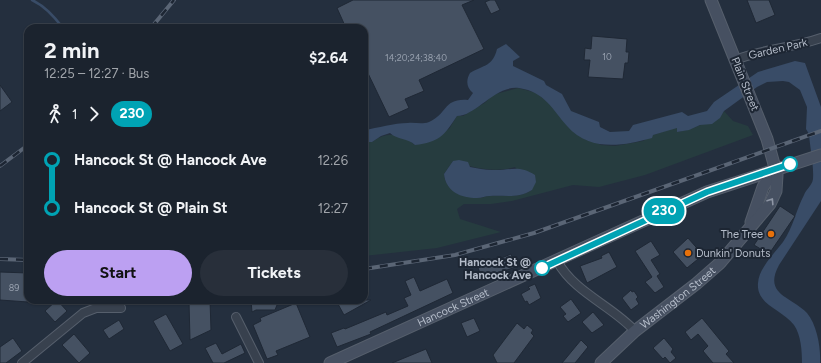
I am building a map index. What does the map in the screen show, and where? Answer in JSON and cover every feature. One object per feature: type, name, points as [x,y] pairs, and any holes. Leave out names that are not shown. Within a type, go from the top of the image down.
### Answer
[{"type":"main road","name":"Plain Street","points":[[711,0],[767,139],[775,168]]},
{"type":"main road","points":[[775,168],[821,155]]},
{"type":"main road","name":"Washington Street","points":[[601,363],[634,331],[713,269],[730,251],[749,228],[761,191],[775,168]]},
{"type":"main road","name":"Hancock Street","points":[[330,363],[707,192],[775,168]]},
{"type":"street","name":"Garden Park","points":[[735,60],[754,54],[793,47],[821,38]]},
{"type":"street","points":[[557,261],[569,279],[634,331]]},
{"type":"street","points":[[22,363],[88,311],[96,308],[122,308]]},
{"type":"street","points":[[236,317],[259,363]]},
{"type":"green space","points":[[518,88],[537,93],[552,106],[568,127],[586,140],[601,145],[615,146],[643,141],[653,135],[677,127],[677,132],[688,130],[716,121],[724,111],[733,121],[748,126],[753,135],[645,175],[599,187],[573,185],[512,201],[491,204],[464,204],[457,209],[460,219],[501,232],[437,248],[368,256],[368,142],[372,142],[383,136],[394,135],[404,138],[415,145],[449,129],[457,116],[463,116],[486,102],[492,95]],"holes":[[[453,161],[476,168],[499,170],[515,167],[532,190],[516,196],[488,196],[478,198],[455,192],[447,185],[444,174]]]},
{"type":"water","points":[[506,44],[520,57],[513,61],[513,66],[544,81],[546,85],[562,94],[571,111],[599,122],[600,127],[610,132],[629,131],[633,125],[682,112],[688,116],[707,111],[714,102],[758,72],[795,61],[805,63],[821,107],[821,201],[779,265],[774,283],[781,294],[801,307],[810,318],[818,337],[820,363],[802,363],[800,338],[794,325],[765,302],[758,290],[761,272],[786,237],[801,201],[813,179],[809,134],[806,129],[807,107],[800,90],[789,82],[767,82],[757,87],[724,111],[720,118],[712,124],[700,125],[689,130],[677,132],[677,128],[653,135],[652,138],[641,141],[618,145],[607,145],[586,140],[576,134],[567,126],[542,97],[528,90],[510,88],[502,91],[464,115],[457,116],[440,137],[430,142],[415,145],[390,133],[381,136],[372,142],[368,142],[368,129],[397,124],[426,123],[435,119],[454,101],[468,100],[473,93],[467,83],[470,73],[490,62],[493,59],[497,49]]},
{"type":"water","points":[[459,160],[468,162],[470,167],[489,170],[524,170],[535,175],[536,182],[532,190],[521,195],[488,196],[477,198],[465,197],[451,190],[445,180],[444,174],[453,161]]},
{"type":"building","points":[[353,0],[474,0],[462,5],[484,49],[419,80],[424,91],[405,99],[409,108],[389,117],[368,73],[368,24],[344,24],[337,8]]},
{"type":"building","points":[[495,0],[500,10],[491,14],[485,2]]},
{"type":"building","points":[[747,0],[769,0],[775,15],[756,23]]},
{"type":"building","points":[[592,36],[627,39],[626,52],[629,52],[628,63],[625,63],[623,79],[588,77],[590,60],[584,60],[585,48],[591,49]]},
{"type":"building","points":[[0,85],[12,102],[0,111]]},
{"type":"building","points":[[780,206],[795,216],[769,254],[754,245]]},
{"type":"building","name":"Dunkin' Donuts","points":[[688,238],[703,255],[687,268],[673,252]]},
{"type":"building","points":[[651,241],[660,255],[651,260],[660,274],[657,276],[664,287],[655,293],[645,282],[652,277],[635,251]]},
{"type":"building","points":[[609,252],[617,267],[587,283],[580,266],[602,258],[601,256]]},
{"type":"building","points":[[511,254],[516,267],[482,278],[478,268]]},
{"type":"building","points":[[0,272],[24,273],[24,302],[0,300]]},
{"type":"building","points":[[414,277],[420,291],[447,279],[453,293],[370,332],[371,334],[337,347],[331,333],[344,328],[345,329],[386,312],[387,315],[408,306],[404,298],[411,295],[405,281]]},
{"type":"building","points":[[535,284],[541,298],[529,305],[527,301],[525,302],[521,294],[530,289],[528,287]]},
{"type":"building","points":[[631,290],[632,292],[634,291],[638,297],[636,299],[639,304],[631,310],[622,298]]},
{"type":"building","points":[[571,299],[581,313],[568,322],[563,316],[566,314],[560,307]]},
{"type":"building","points":[[53,304],[61,304],[67,311],[55,322],[45,311]]},
{"type":"building","points":[[189,304],[210,304],[211,330],[190,340]]},
{"type":"building","points":[[251,304],[277,304],[275,310],[256,310],[252,312]]},
{"type":"building","points":[[296,304],[310,337],[276,351],[278,355],[267,359],[253,325],[261,321],[260,318]]},
{"type":"building","points":[[338,304],[364,304],[344,315]]},
{"type":"building","points":[[593,312],[604,325],[592,333],[582,322]]},
{"type":"building","points":[[166,314],[183,344],[170,351],[153,321]]},
{"type":"building","points":[[474,318],[480,331],[467,337],[461,323]]},
{"type":"building","points":[[702,318],[729,351],[726,354],[734,363],[713,363],[703,351],[708,346],[698,334],[691,340],[685,332]]},
{"type":"building","points":[[119,320],[124,329],[109,339],[103,330]]},
{"type":"building","points":[[517,323],[524,329],[527,325],[533,330],[531,333],[534,336],[514,363],[497,363],[493,355]]},
{"type":"building","points":[[74,334],[90,353],[79,363],[62,345]]},
{"type":"building","points":[[13,338],[22,351],[6,363],[0,363],[0,347]]},
{"type":"building","points":[[664,338],[673,349],[671,352],[676,358],[670,363],[665,357],[663,359],[653,348]]},
{"type":"building","points":[[581,340],[588,347],[575,363],[562,363]]},
{"type":"building","points":[[216,343],[222,354],[241,344],[245,353],[224,363],[213,363],[205,348]]},
{"type":"building","points":[[426,349],[432,363],[392,363]]},
{"type":"waterway","points":[[32,0],[41,5],[60,24]]},
{"type":"railway","points":[[154,24],[174,0]]},
{"type":"railway","points":[[368,268],[455,255],[534,233],[821,131]]},
{"type":"railway","points":[[0,166],[24,148]]},
{"type":"railway","points":[[0,259],[24,260]]},
{"type":"bus line","name":"230","points":[[542,268],[707,192],[790,164]]},
{"type":"place","name":"The Tree","points":[[771,234]]},
{"type":"place","name":"Dunkin' Donuts","points":[[688,253]]},
{"type":"place","name":"Hancock St @ Hancock Ave","points":[[542,268]]}]
